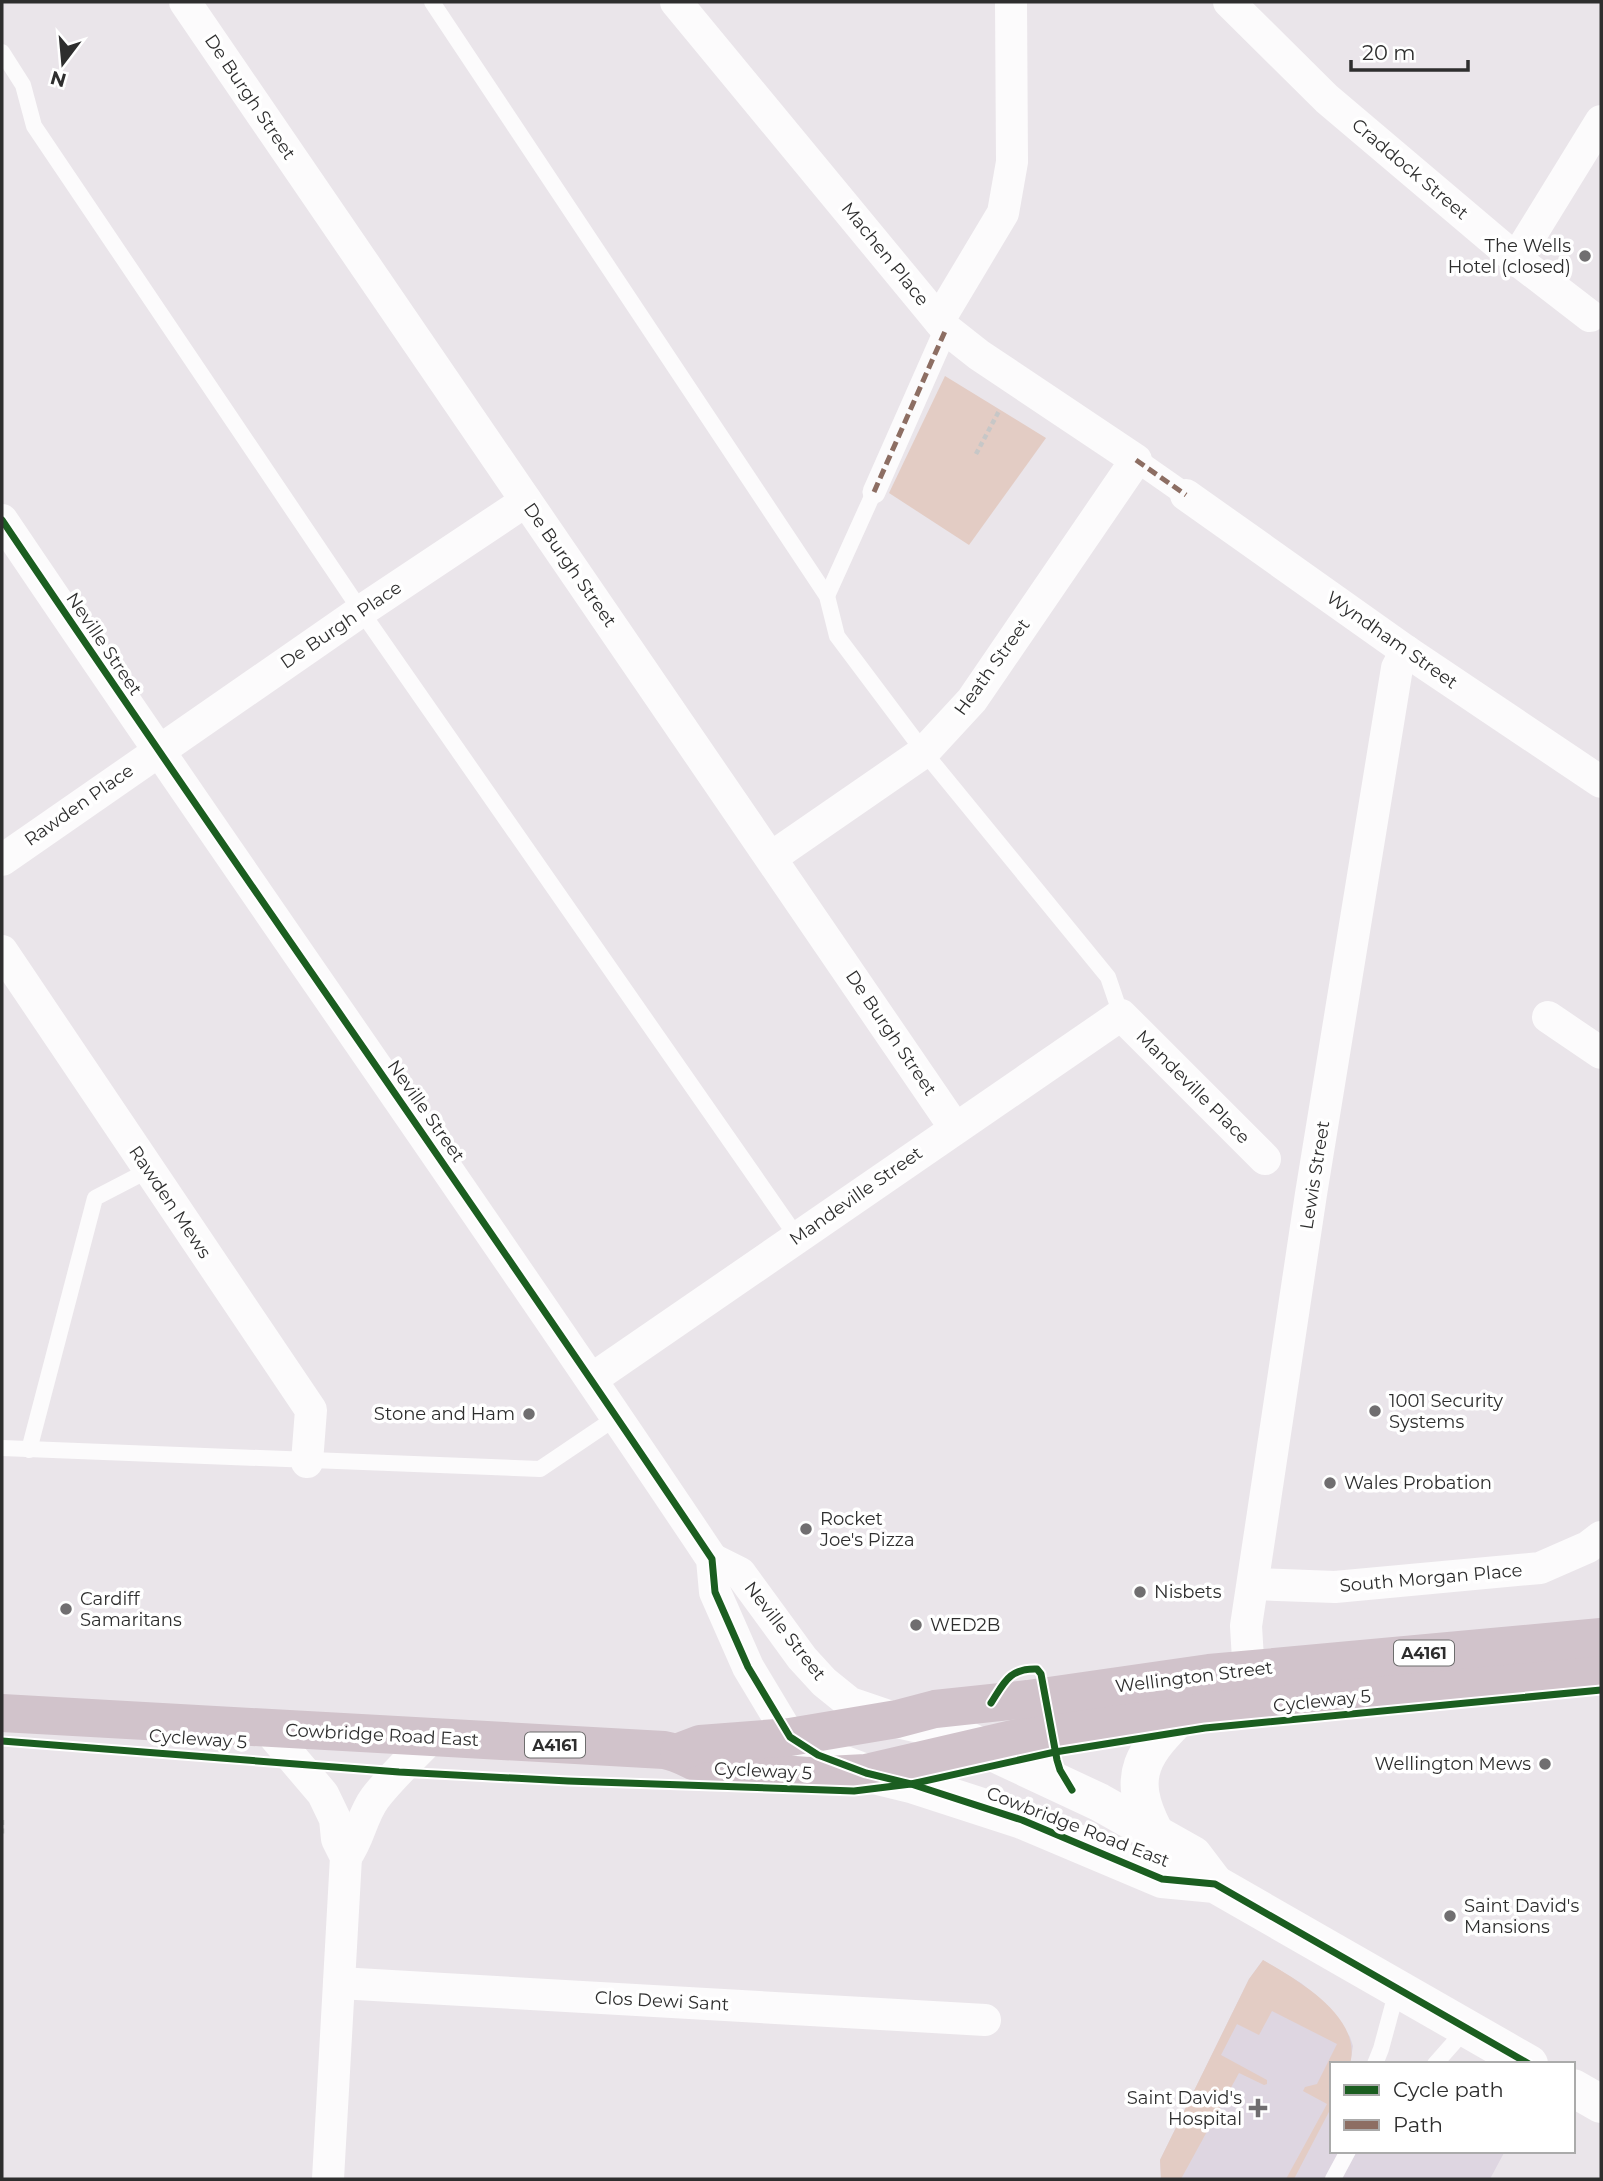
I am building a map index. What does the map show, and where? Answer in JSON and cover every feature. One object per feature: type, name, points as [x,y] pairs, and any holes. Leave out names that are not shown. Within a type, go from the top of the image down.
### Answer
[{"type":"main road","name":"Wellington Street","points":[[866,1773],[1052,1730],[1185,1711],[1249,1686],[1601,1637]]},
{"type":"main road","name":"Wellington Street","points":[[790,1737],[897,1719],[935,1709],[1028,1699],[1249,1686],[1601,1672]]},
{"type":"main road","name":"Cowbridge Road East","points":[[2,1713],[679,1752],[700,1744],[790,1737]]},
{"type":"main road","name":"Cowbridge Road East","points":[[679,1752],[701,1766],[715,1769],[808,1776],[866,1773]]},
{"type":"street","name":"De Burgh Street","points":[[186,2],[955,1128]]},
{"type":"street","name":"Machen Place","points":[[676,2],[942,325],[1016,380],[1136,460]]},
{"type":"street","points":[[874,492],[942,325],[1003,213],[1012,162],[1008,5]]},
{"type":"street","name":"Craddock Street","points":[[1237,5],[1326,99],[1516,259],[1590,316]]},
{"type":"street","points":[[1516,259],[1601,121]]},
{"type":"street","points":[[1136,460],[1186,495]]},
{"type":"street","name":"Heath Street","points":[[772,857],[924,752],[972,699],[1136,460]]},
{"type":"street","name":"Wyndham Street","points":[[1186,495],[1406,651],[1601,782]]},
{"type":"street","name":"De Burgh Place","points":[[157,751],[526,501]]},
{"type":"street","name":"Neville Street","points":[[2,520],[157,751],[592,1379],[712,1559],[715,1592],[748,1667],[790,1737]]},
{"type":"street","name":"Lewis Street","points":[[1249,1686],[1246,1626],[1311,1194],[1397,668],[1406,651]]},
{"type":"street","name":"Rawden Place","points":[[2,860],[157,751]]},
{"type":"street","name":"Rawden Mews","points":[[2,951],[311,1410],[307,1462]]},
{"type":"street","name":"Mandeville Street","points":[[592,1379],[1121,1015]]},
{"type":"street","name":"Mandeville Place","points":[[1121,1015],[1265,1159]]},
{"type":"street","points":[[1548,1017],[1601,1053]]},
{"type":"street","name":"South Morgan Place","points":[[1253,1584],[1335,1587],[1540,1568],[1588,1547],[1601,1536]]},
{"type":"street","name":"Neville Street","points":[[712,1559],[740,1573],[802,1658],[824,1682],[850,1703],[897,1719]]},
{"type":"street","name":"Cowbridge Road East","points":[[1154,1831],[1139,1797],[1141,1771],[1150,1749],[1185,1711]]},
{"type":"street","name":"Cowbridge Road East","points":[[897,1719],[933,1727],[982,1747],[1154,1831],[1193,1856],[1215,1884],[1525,2062]]},
{"type":"street","points":[[267,1728],[323,1794],[335,1819],[337,1839],[346,1857],[328,2179]]},
{"type":"street","name":"Cowbridge Road East","points":[[790,1737],[818,1755],[866,1773],[911,1784],[1012,1816],[1162,1879],[1215,1884]]},
{"type":"street","points":[[346,1857],[357,1842],[365,1814],[375,1798],[431,1738]]},
{"type":"street","name":"Clos Dewi Sant","points":[[339,1983],[985,2020]]},
{"type":"street","points":[[1575,2089],[1601,2104]]},
{"type":"lane","points":[[432,2],[827,596],[837,636],[924,752],[1108,977],[1121,1015]]},
{"type":"lane","points":[[2,52],[23,85],[34,126],[361,611],[797,1237]]},
{"type":"lane","points":[[827,596],[874,492]]},
{"type":"lane","points":[[29,1450],[95,1198],[149,1170]]},
{"type":"lane","points":[[2,1448],[540,1469],[617,1417]]},
{"type":"lane","points":[[1376,2062],[1397,1990]]},
{"type":"lane","points":[[1437,2062],[1466,2029]]},
{"type":"lane","points":[[1333,2179],[1347,2153]]},
{"type":"path","points":[[976,454],[1016,380]]},
{"type":"path","points":[[2,1820],[2,1838]]},
{"type":"shaded area","points":[[945,376],[1046,438],[969,545],[889,493]]},
{"type":"shaded area","name":"Saint David's Hospital","points":[[1263,1960],[1301,1983],[1323,2001],[1350,2037],[1353,2046],[1350,2062],[1330,2062],[1330,2153],[1504,2153],[1490,2179],[1161,2179],[1160,2160],[1249,1979]]},
{"type":"shaded area","points":[[1263,1960],[1309,1989],[1337,2016],[1347,2031],[1351,2047],[1350,2062],[1330,2062],[1330,2110],[1294,2179],[1286,2179],[1327,2104],[1303,2091],[1305,2087],[1317,2084],[1337,2044],[1272,2011],[1259,2035],[1237,2024],[1221,2055],[1267,2080],[1267,2084],[1239,2073],[1181,2179],[1161,2179],[1160,2160],[1249,1979]]},
{"type":"marked path","points":[[874,492],[946,329]]},
{"type":"marked path","points":[[1136,460],[1186,495]]},
{"type":"cycle path","name":"Cycleway 5","points":[[2,520],[712,1559],[715,1592],[748,1667],[790,1737],[818,1755],[866,1773],[911,1784],[1022,1820],[1162,1879],[1215,1884],[1526,2062]]},
{"type":"cycle path","points":[[991,1703],[1008,1678],[1020,1671],[1037,1669],[1041,1674],[1057,1760],[1072,1790]]},
{"type":"cycle path","name":"Cycleway 5","points":[[2,1741],[399,1772],[854,1791],[911,1784],[1055,1752],[1205,1728],[1601,1690]]},
{"type":"place","name":"The Wells Hotel (closed)","points":[[1585,256]]},
{"type":"place","name":"1001 Security Systems","points":[[1375,1411]]},
{"type":"place","name":"Stone and Ham","points":[[529,1414]]},
{"type":"place","name":"Wales Probation","points":[[1330,1483]]},
{"type":"place","name":"Rocket Joe's Pizza","points":[[806,1529]]},
{"type":"place","name":"Nisbets","points":[[1140,1592]]},
{"type":"place","name":"Cardiff Samaritans","points":[[66,1609]]},
{"type":"place","name":"WED2B","points":[[916,1625]]},
{"type":"place","name":"Wellington Mews","points":[[1545,1764]]},
{"type":"place","name":"Saint David's Mansions","points":[[1450,1916]]},
{"type":"place","name":"Saint David's Hospital","points":[[1258,2108]]}]
